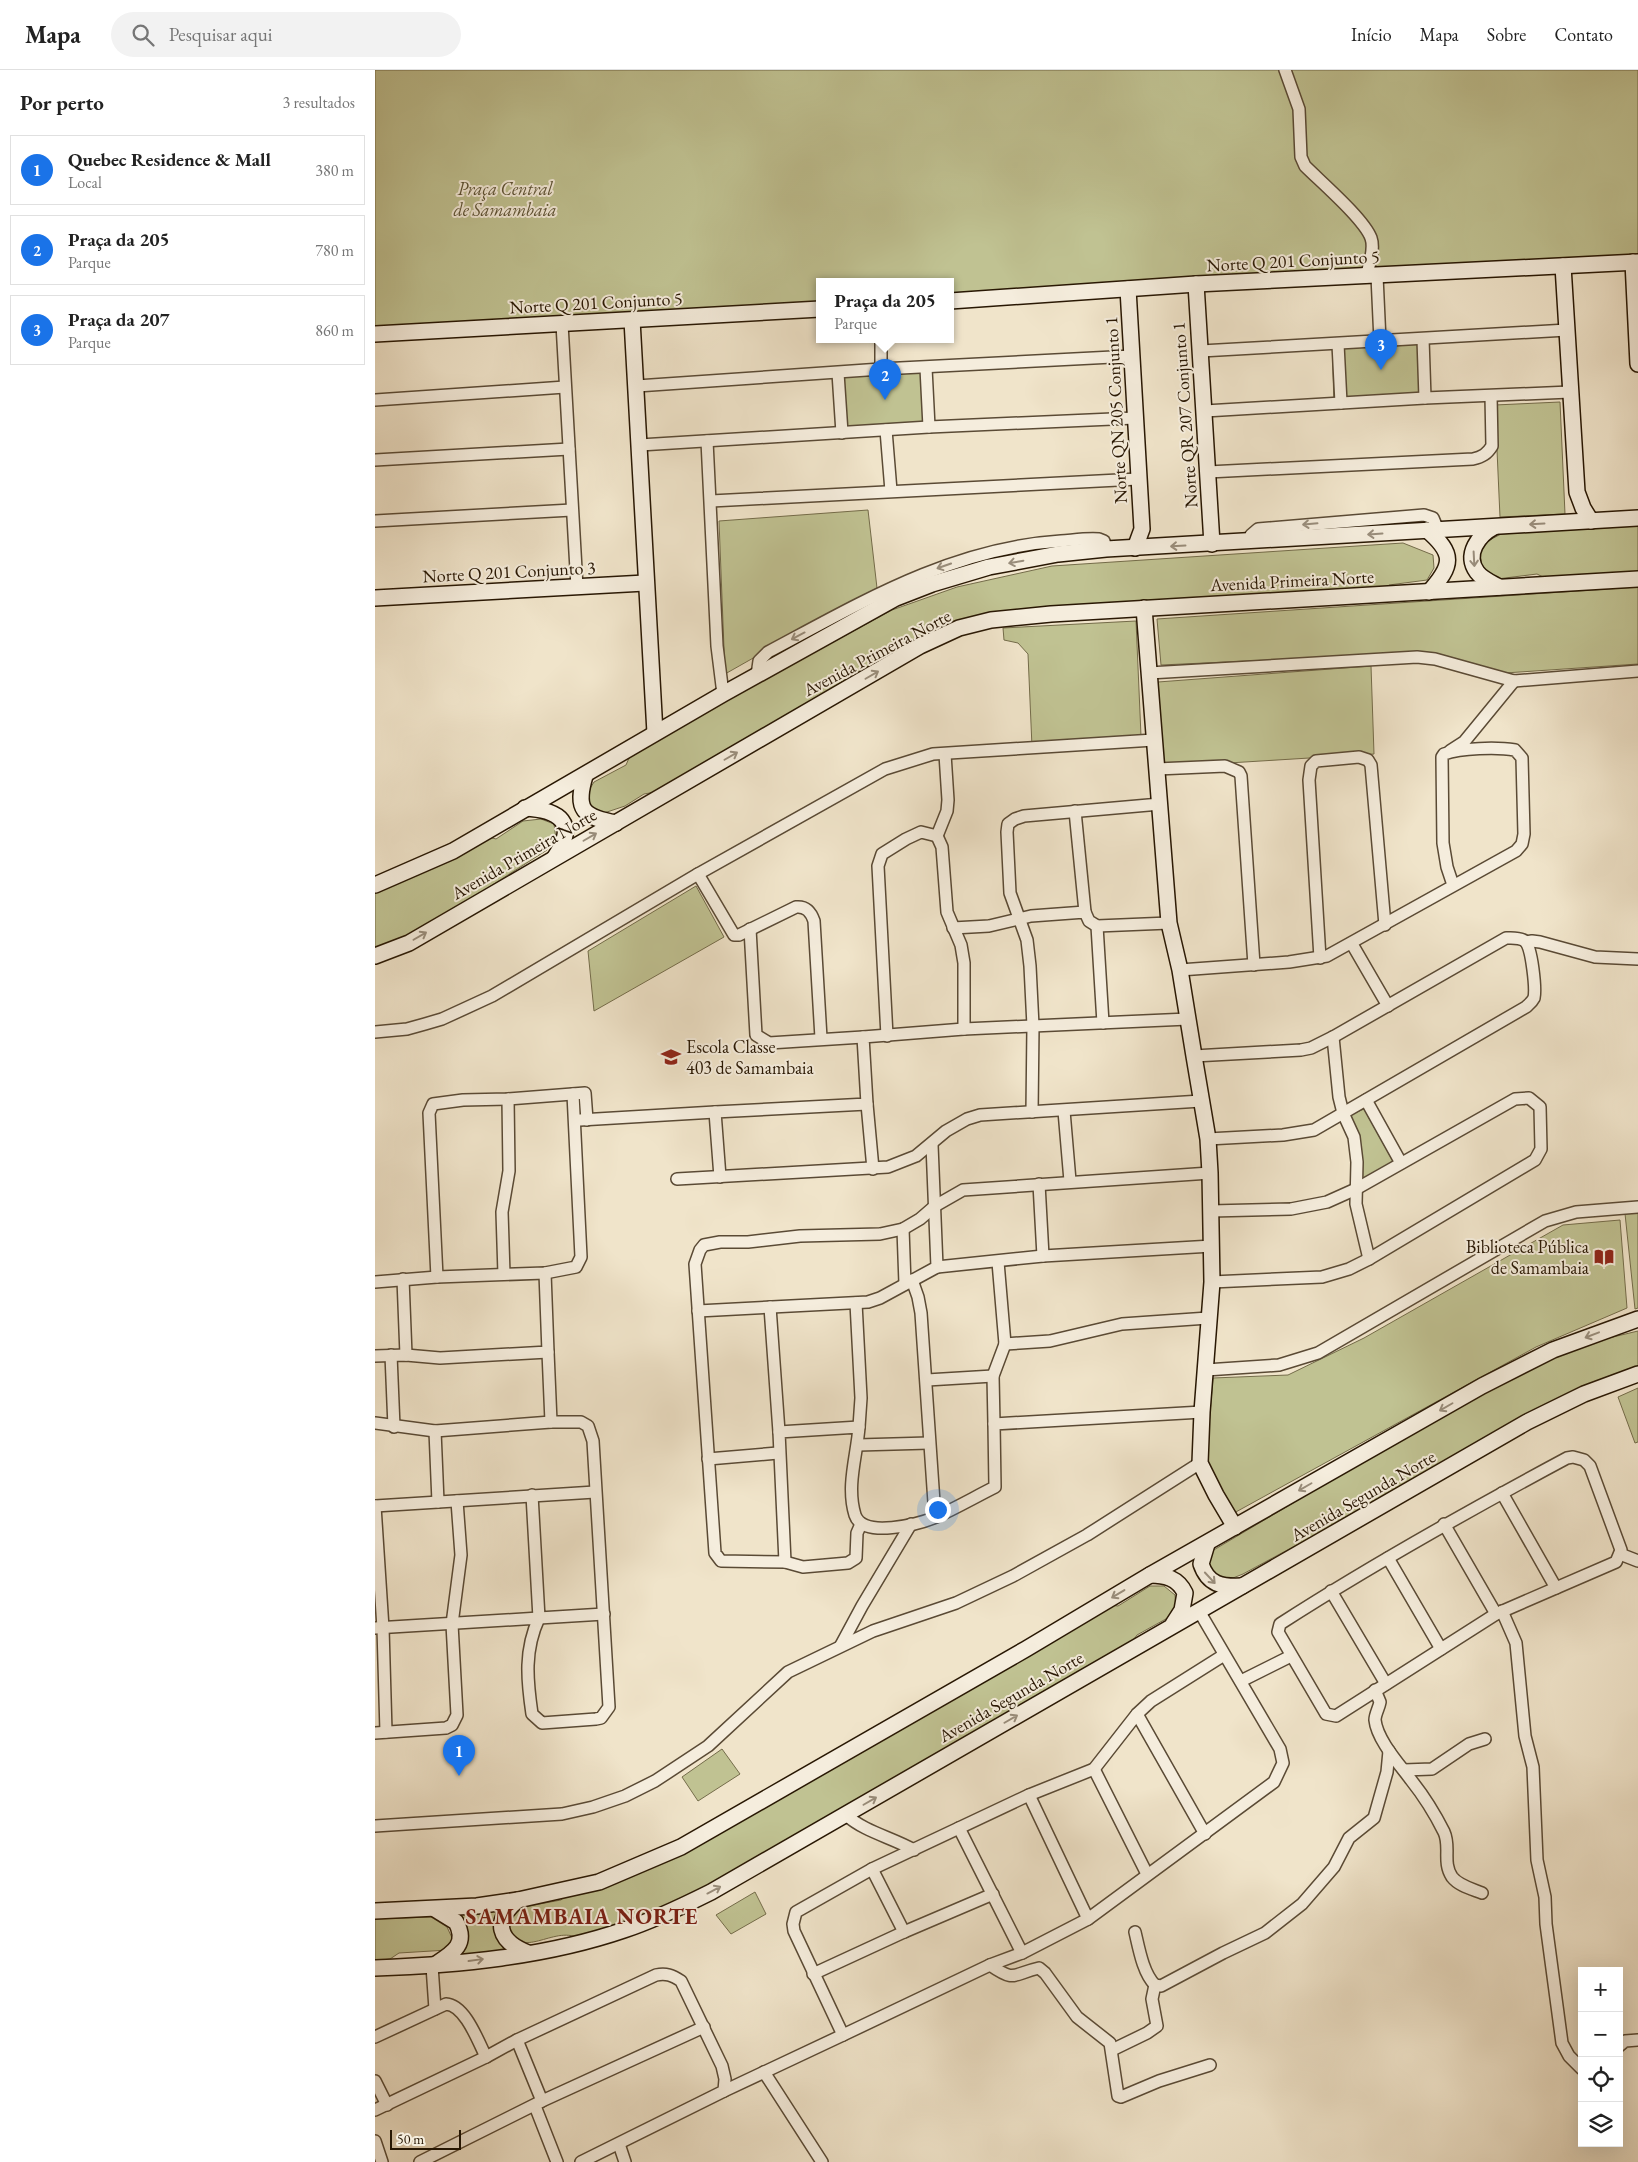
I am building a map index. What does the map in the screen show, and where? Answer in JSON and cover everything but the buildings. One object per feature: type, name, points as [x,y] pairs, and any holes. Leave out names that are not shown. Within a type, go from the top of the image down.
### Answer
[{"type":"main road","name":"Norte Q 201 Conjunto 5","points":[[954,301],[1196,284],[1635,262]]},
{"type":"main road","points":[[1635,262],[1638,364]]},
{"type":"main road","points":[[1563,266],[1577,492],[1583,508],[1591,521]]},
{"type":"main road","name":"Norte QR 207 Conjunto 1","points":[[1196,284],[1212,544]]},
{"type":"main road","name":"Norte QN 205 Conjunto 1","points":[[1128,289],[1142,529],[1135,548]]},
{"type":"main road","name":"Norte Q 201 Conjunto 5","points":[[375,334],[816,309]]},
{"type":"main road","points":[[632,320],[640,445],[645,584],[655,733]]},
{"type":"main road","points":[[1569,522],[1577,492]]},
{"type":"main road","name":"Avenida Primeira Norte","points":[[375,885],[453,851],[525,808],[585,776],[723,694],[896,598],[932,584],[989,567],[1058,554],[1106,549],[1638,518]]},
{"type":"main road","points":[[1494,527],[1483,533],[1477,540],[1473,552],[1473,564],[1484,579],[1499,587]]},
{"type":"main road","name":"Norte QN 205 Conjunto 1","points":[[1142,529],[1154,547]]},
{"type":"main road","points":[[1429,592],[1443,574],[1447,554],[1444,545],[1433,530]]},
{"type":"main road","name":"Avenida Primeira Norte","points":[[375,956],[409,943],[921,646],[959,628],[991,620],[1144,608],[1638,579]]},
{"type":"main road","name":"Norte Q 201 Conjunto 3","points":[[375,598],[645,584]]},
{"type":"main road","points":[[1144,608],[1169,923],[1180,970],[1208,1139],[1212,1282],[1208,1318],[1200,1463],[1216,1496],[1235,1527]]},
{"type":"main road","points":[[585,776],[580,796],[583,807],[589,815],[597,820],[616,823]]},
{"type":"main road","points":[[525,808],[549,811],[562,821],[566,836],[563,845],[554,858]]},
{"type":"main road","name":"Avenida Segunda Norte","points":[[375,1911],[477,1906],[518,1900],[599,1882],[681,1847],[1017,1654],[1150,1575],[1482,1386],[1553,1350],[1638,1319]]},
{"type":"main road","name":"Avenida Segunda Norte","points":[[375,1968],[432,1966],[529,1953],[577,1944],[624,1930],[669,1912],[711,1892],[846,1815],[1527,1422],[1584,1394],[1638,1374]]},
{"type":"main road","points":[[1207,1544],[1201,1564],[1208,1578],[1215,1584],[1244,1586]]},
{"type":"main road","points":[[1150,1575],[1161,1575],[1177,1581],[1185,1594],[1182,1610],[1172,1626]]},
{"type":"main road","points":[[518,1900],[504,1913],[501,1928],[504,1936],[515,1948],[529,1953]]},
{"type":"main road","points":[[432,1966],[455,1950],[460,1939],[459,1928],[456,1922],[434,1908]]},
{"type":"street","points":[[1285,70],[1299,109],[1301,157],[1305,166],[1361,222],[1372,239],[1370,262],[1380,341]]},
{"type":"street","points":[[563,324],[577,587]]},
{"type":"street","points":[[1201,351],[1567,330]]},
{"type":"street","points":[[1423,339],[1425,398]]},
{"type":"street","points":[[881,343],[881,369]]},
{"type":"street","points":[[1338,344],[1341,403]]},
{"type":"street","points":[[637,386],[881,369],[1132,356]]},
{"type":"street","points":[[926,368],[929,427]]},
{"type":"street","points":[[838,373],[841,433]]},
{"type":"street","points":[[375,400],[565,387]]},
{"type":"street","points":[[1205,411],[1425,398],[1570,392]]},
{"type":"street","points":[[1208,472],[1473,459],[1482,457],[1492,446],[1491,396]]},
{"type":"street","points":[[640,445],[929,427],[1135,418]]},
{"type":"street","points":[[886,430],[891,491]]},
{"type":"street","points":[[707,441],[717,646],[723,694]]},
{"type":"street","points":[[375,460],[569,449]]},
{"type":"street","points":[[711,501],[1138,478]]},
{"type":"street","points":[[375,521],[572,510]]},
{"type":"street","points":[[1149,673],[1417,657],[1435,659],[1469,670],[1514,680],[1638,671]]},
{"type":"street","points":[[1453,885],[1444,853],[1441,760],[1444,754],[1464,742],[1514,680]]},
{"type":"street","points":[[375,1032],[407,1029],[425,1024],[475,1004],[698,874],[885,769],[918,758],[945,754],[1154,740]]},
{"type":"street","points":[[1180,970],[1320,958],[1336,953],[1515,851],[1522,844],[1525,834],[1522,758],[1520,754],[1515,750],[1505,748],[1449,752]]},
{"type":"street","points":[[945,754],[947,811],[937,836],[942,847],[947,912],[961,946],[964,963],[964,1029]]},
{"type":"street","points":[[1320,958],[1309,780],[1311,766],[1316,761],[1359,757],[1364,758],[1371,765],[1385,925]]},
{"type":"street","points":[[1157,769],[1225,766],[1239,772],[1241,776],[1254,965]]},
{"type":"street","points":[[1032,1112],[1033,1026],[1027,940],[1011,893],[1008,824],[1015,819],[1025,816],[1159,804]]},
{"type":"street","points":[[1075,811],[1085,912],[1089,921],[1097,926],[1169,923]]},
{"type":"street","points":[[887,1036],[879,857],[892,846],[921,832],[937,836]]},
{"type":"street","points":[[698,874],[731,932],[739,935],[796,907],[808,910],[812,914],[821,1038]]},
{"type":"street","points":[[953,928],[989,926],[1031,916],[1085,912]]},
{"type":"street","points":[[1097,926],[1103,1023]]},
{"type":"street","points":[[750,929],[756,1035],[769,1043],[964,1029],[1188,1019]]},
{"type":"street","points":[[1194,1056],[1311,1048],[1389,1006],[1506,938],[1514,937],[1526,942],[1531,950],[1534,993],[1530,1004],[1366,1100],[1314,1130],[1299,1133],[1208,1139]]},
{"type":"street","points":[[1526,942],[1532,940],[1595,957],[1638,959]]},
{"type":"street","points":[[1352,944],[1389,1006]]},
{"type":"street","points":[[863,1037],[873,1169]]},
{"type":"street","points":[[1333,1037],[1339,1097],[1343,1113],[1354,1137],[1356,1204],[1369,1259]]},
{"type":"street","points":[[375,1282],[437,1277],[545,1273],[576,1268],[581,1257],[581,1120],[573,1094],[448,1101],[433,1104],[430,1108],[437,1277]]},
{"type":"street","points":[[1211,1211],[1291,1209],[1327,1202],[1357,1189],[1401,1162],[1515,1099],[1529,1098],[1540,1107],[1541,1148],[1535,1160],[1369,1259],[1322,1277],[1212,1282]]},
{"type":"street","points":[[505,1274],[502,1212],[509,1170],[508,1099]]},
{"type":"street","points":[[1366,1100],[1401,1162]]},
{"type":"street","points":[[677,1179],[873,1169],[902,1162],[916,1156],[932,1145],[946,1131],[967,1119],[989,1114],[1064,1111],[1201,1101]]},
{"type":"street","points":[[581,1120],[867,1104]]},
{"type":"street","points":[[1064,1111],[1070,1181]]},
{"type":"street","points":[[715,1112],[720,1176]]},
{"type":"street","points":[[932,1145],[937,1267]]},
{"type":"street","points":[[861,1524],[857,1533],[856,1558],[848,1563],[803,1567],[785,1562],[721,1561],[716,1557],[695,1264],[699,1250],[704,1245],[720,1242],[747,1242],[800,1236],[879,1234],[903,1229],[920,1219],[935,1206],[963,1190],[1070,1181],[1210,1173]]},
{"type":"street","points":[[1039,1184],[1043,1256]]},
{"type":"street","points":[[1206,1370],[1279,1365],[1318,1353],[1545,1221],[1576,1212],[1638,1207]]},
{"type":"street","points":[[903,1229],[908,1282],[921,1313],[935,1517]]},
{"type":"street","points":[[698,1312],[868,1302],[880,1298],[937,1267],[1043,1256],[1212,1246]]},
{"type":"street","points":[[856,1303],[861,1398],[858,1445],[853,1462],[853,1505],[855,1516],[861,1524],[875,1528],[899,1527],[935,1517],[995,1487],[993,1376],[1005,1344],[998,1262]]},
{"type":"street","points":[[545,1273],[551,1422]]},
{"type":"street","points":[[403,1279],[406,1355]]},
{"type":"street","points":[[770,1307],[779,1432],[778,1452],[785,1562]]},
{"type":"street","points":[[1005,1344],[1050,1342],[1122,1324],[1208,1318]]},
{"type":"street","points":[[375,1356],[406,1355],[440,1358],[548,1352]]},
{"type":"street","points":[[391,1355],[394,1427]]},
{"type":"street","points":[[927,1380],[993,1376]]},
{"type":"street","points":[[994,1424],[1202,1412]]},
{"type":"street","points":[[375,1423],[435,1431],[551,1422],[581,1422],[588,1426],[593,1441],[609,1707],[601,1718],[542,1723],[532,1714],[527,1674],[533,1632],[539,1618],[531,1496]]},
{"type":"street","points":[[779,1432],[859,1427]]},
{"type":"street","points":[[435,1431],[438,1502]]},
{"type":"street","points":[[858,1445],[929,1443]]},
{"type":"street","points":[[708,1459],[778,1452]]},
{"type":"street","points":[[1573,1457],[1584,1460],[1590,1466],[1620,1546],[1619,1559],[1611,1565],[1499,1612],[1336,1716],[1326,1714],[1291,1656],[1278,1632],[1278,1627],[1331,1591],[1444,1524],[1503,1493],[1567,1458],[1573,1457]]},
{"type":"street","points":[[375,1826],[562,1814],[593,1807],[625,1796],[655,1782],[708,1746],[788,1672],[841,1645],[905,1619],[956,1603],[1013,1576],[1122,1514],[1200,1463]]},
{"type":"street","points":[[457,1501],[461,1555],[452,1624],[457,1714],[455,1720],[446,1728],[381,1733],[375,1506],[595,1492]]},
{"type":"street","points":[[1503,1493],[1556,1588]]},
{"type":"street","points":[[841,1645],[911,1524]]},
{"type":"street","points":[[1444,1524],[1499,1612],[1515,1643],[1525,1736],[1534,1773],[1534,1820],[1537,1860],[1545,1897],[1546,1924],[1562,2043],[1569,2056],[1578,2065]]},
{"type":"street","points":[[1620,1554],[1638,1561]]},
{"type":"street","points":[[1387,1558],[1441,1649]]},
{"type":"street","points":[[1331,1591],[1386,1684]]},
{"type":"street","points":[[581,2162],[724,2091],[990,1965],[1021,1953],[1088,1919],[1274,1782],[1282,1768],[1283,1758],[1281,1749],[1199,1611]]},
{"type":"street","points":[[379,1628],[604,1614]]},
{"type":"street","points":[[843,2035],[794,1931],[795,1912],[872,1869],[1029,1795],[1094,1768],[1137,1714],[1151,1701],[1224,1655]]},
{"type":"street","points":[[1241,1681],[1291,1656]]},
{"type":"street","points":[[1375,1690],[1380,1702],[1375,1716],[1376,1723],[1389,1751],[1420,1792],[1444,1832],[1447,1841],[1446,1862],[1451,1874],[1458,1883],[1482,1893]]},
{"type":"street","points":[[1137,1714],[1205,1834]]},
{"type":"street","points":[[1404,1770],[1432,1769],[1469,1744],[1485,1739]]},
{"type":"street","points":[[1155,1985],[1166,1984],[1265,1933],[1303,1904],[1334,1867],[1349,1838],[1374,1818],[1387,1772],[1389,1751]]},
{"type":"street","points":[[1094,1768],[1147,1874]]},
{"type":"street","points":[[1029,1795],[1088,1919]]},
{"type":"street","points":[[846,1815],[856,1823],[897,1840],[914,1850]]},
{"type":"street","points":[[959,1828],[1021,1953]]},
{"type":"street","points":[[872,1869],[903,1932]]},
{"type":"street","points":[[813,1974],[903,1932],[993,1894]]},
{"type":"street","points":[[1112,2050],[1157,2026],[1152,1999],[1155,1985],[1143,1960],[1135,1932]]},
{"type":"street","points":[[990,1965],[1006,1976],[1013,1977],[1039,1968],[1077,2018],[1107,2039],[1112,2050],[1118,2096],[1121,2097],[1159,2081],[1209,2065]]},
{"type":"street","points":[[432,1966],[435,2009]]},
{"type":"street","points":[[375,2110],[486,2057],[517,2040],[655,1975],[663,1974],[681,1981],[724,2073],[724,2091]]},
{"type":"street","points":[[375,2037],[446,2004],[452,2005],[461,2010],[486,2057]]},
{"type":"street","points":[[420,2162],[704,2027]]},
{"type":"street","points":[[517,2040],[557,2162]]},
{"type":"street","points":[[1623,2043],[1638,2040]]},
{"type":"street","points":[[765,2072],[822,2162]]},
{"type":"street","points":[[375,2081],[387,2105]]},
{"type":"street","points":[[375,2141],[382,2162]]},
{"type":"street","points":[[619,2144],[625,2162]]},
{"type":"green space","name":"Praça Central de Samambaia","points":[[375,70],[1638,70],[1638,265],[954,304],[954,278],[816,278],[816,312],[375,337]]},
{"type":"green space","points":[[1427,336],[1431,403],[1334,406],[1332,338]]},
{"type":"green space","points":[[931,362],[934,431],[838,439],[835,369]]},
{"type":"green space","points":[[1560,402],[1565,514],[1500,517],[1495,405]]},
{"type":"green space","points":[[868,510],[877,588],[725,674],[719,521]]},
{"type":"green space","points":[[1638,526],[1638,574],[1549,580],[1537,574],[1497,579],[1486,574],[1477,562],[1478,554],[1486,542],[1501,534]]},
{"type":"green space","points":[[1403,543],[1433,555],[1434,568],[1427,580],[1389,585],[1384,590],[972,617],[661,791],[644,794],[625,806],[601,814],[588,806],[586,795],[594,782],[626,765],[629,758],[710,709],[892,610],[957,587],[1052,566]]},
{"type":"green space","points":[[1638,587],[1638,664],[1505,673],[1426,654],[1399,654],[1161,665],[1157,619]]},
{"type":"green space","points":[[1136,621],[1141,736],[1032,747],[1028,654],[1018,643],[1004,640],[1003,628]]},
{"type":"green space","points":[[1371,666],[1374,754],[1164,767],[1158,682]]},
{"type":"green space","points":[[541,819],[554,824],[556,839],[547,850],[403,942],[375,952],[375,892],[394,885],[485,836],[496,839],[523,821]]},
{"type":"green space","points":[[696,886],[724,937],[594,1011],[588,951]]},
{"type":"green space","points":[[1364,1109],[1394,1163],[1361,1183],[1360,1136],[1350,1115]]},
{"type":"green space","points":[[1638,1203],[1638,1308],[1635,1309],[1624,1204]]},
{"type":"green space","points":[[1620,1220],[1627,1308],[1536,1347],[1234,1513],[1206,1461],[1213,1378],[1288,1375],[1364,1338],[1563,1225]]},
{"type":"green space","points":[[1638,1331],[1638,1372],[1588,1387],[1243,1574],[1223,1582],[1207,1566],[1212,1551],[1546,1353]]},
{"type":"green space","points":[[1638,1388],[1638,1442],[1635,1443],[1618,1397]]},
{"type":"green space","points":[[1150,1586],[1164,1586],[1175,1595],[1176,1609],[1173,1615],[1137,1635],[1131,1643],[711,1886],[652,1914],[576,1937],[556,1936],[527,1943],[518,1941],[511,1935],[506,1924],[518,1908],[561,1900],[569,1893],[601,1885],[1110,1605],[1118,1606]]},
{"type":"green space","points":[[722,1749],[740,1774],[698,1801],[682,1777]]},
{"type":"green space","points":[[755,1892],[766,1914],[731,1934],[716,1915]]},
{"type":"green space","points":[[502,1910],[497,1921],[496,1931],[505,1951],[456,1957],[465,1924],[458,1914]]},
{"type":"green space","points":[[431,1917],[447,1927],[453,1940],[448,1950],[399,1953],[390,1959],[375,1961],[375,1919]]},
{"type":"place","name":"Praça da 207","points":[[1381,370]]},
{"type":"place","name":"Praça da 205","points":[[885,400]]},
{"type":"place","name":"Escola Classe 403 de Samambaia","points":[[671,1057]]},
{"type":"place","name":"Biblioteca Pública de Samambaia","points":[[1604,1257]]},
{"type":"place","name":"Quebec Residence & Mall","points":[[459,1776]]},
{"type":"district","name":"SAMAMBAIA NORTE","points":[[582,1916]]}]
